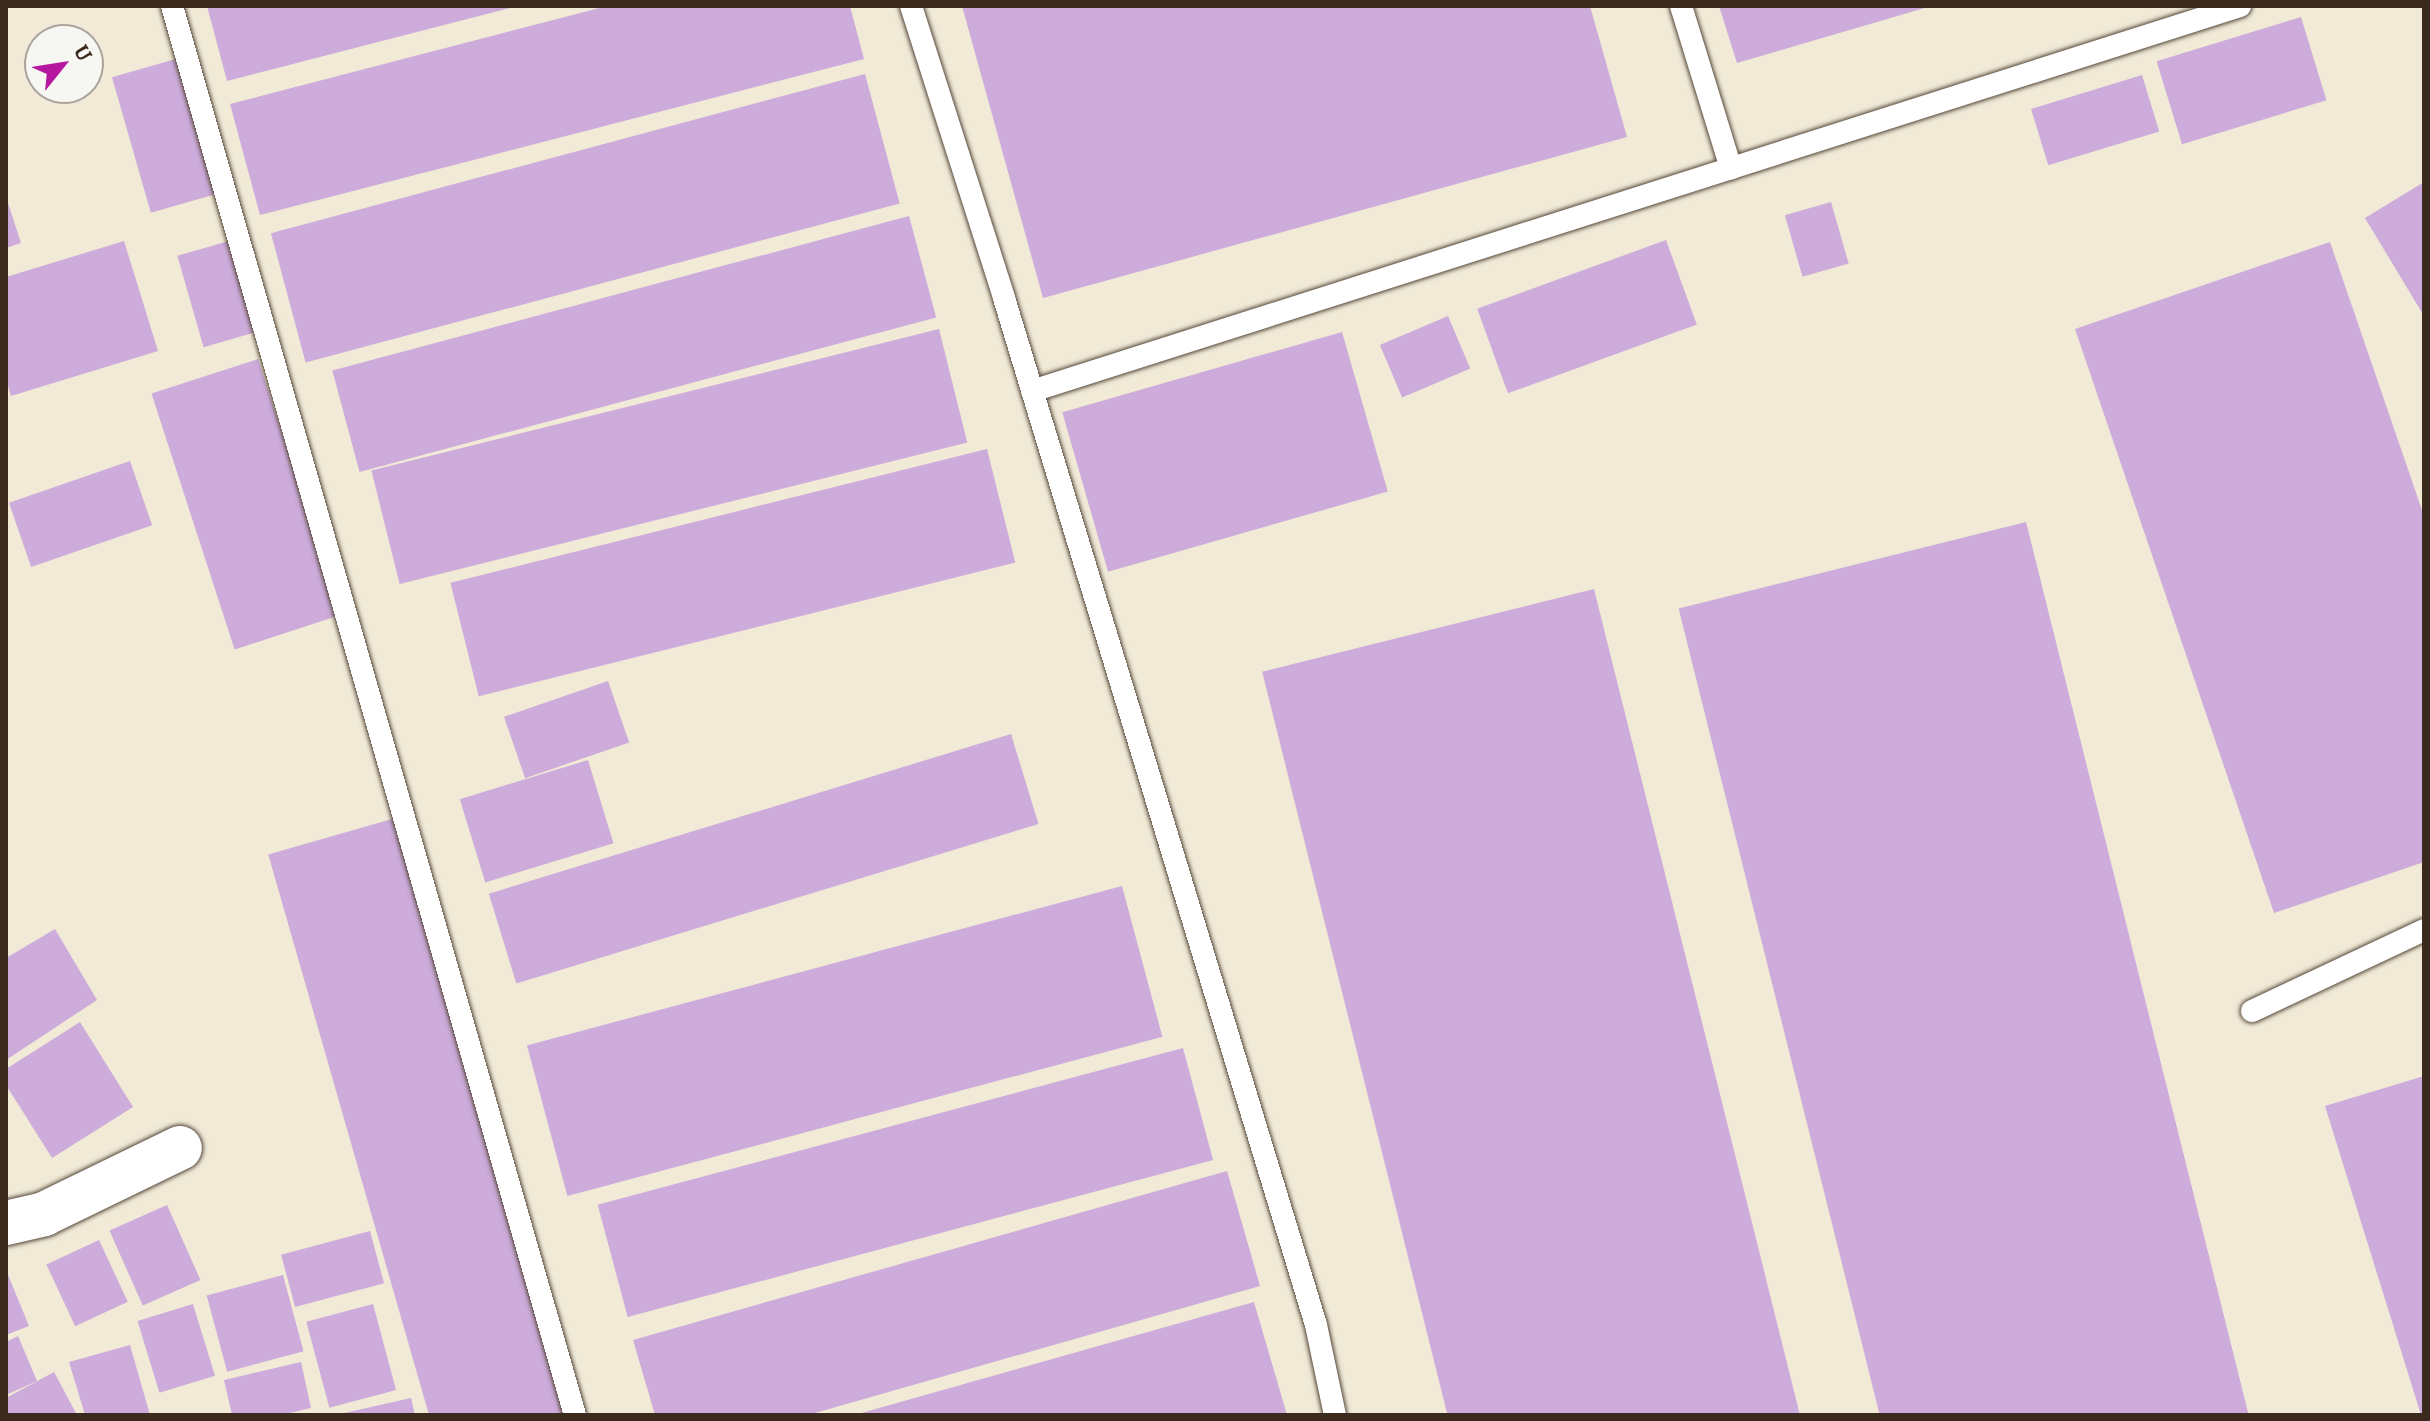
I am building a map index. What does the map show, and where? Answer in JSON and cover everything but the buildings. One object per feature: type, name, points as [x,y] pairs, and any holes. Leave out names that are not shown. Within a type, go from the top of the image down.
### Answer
[{"type":"street","points":[[6,1223],[44,1214],[180,1148]]},
{"type":"lane","points":[[172,6],[575,1415]]},
{"type":"lane","points":[[911,6],[1032,391],[1316,1325],[1335,1415]]},
{"type":"lane","points":[[1681,6],[1731,169]]},
{"type":"lane","points":[[1032,391],[2240,6]]},
{"type":"lane","points":[[2252,1011],[2424,930]]}]
